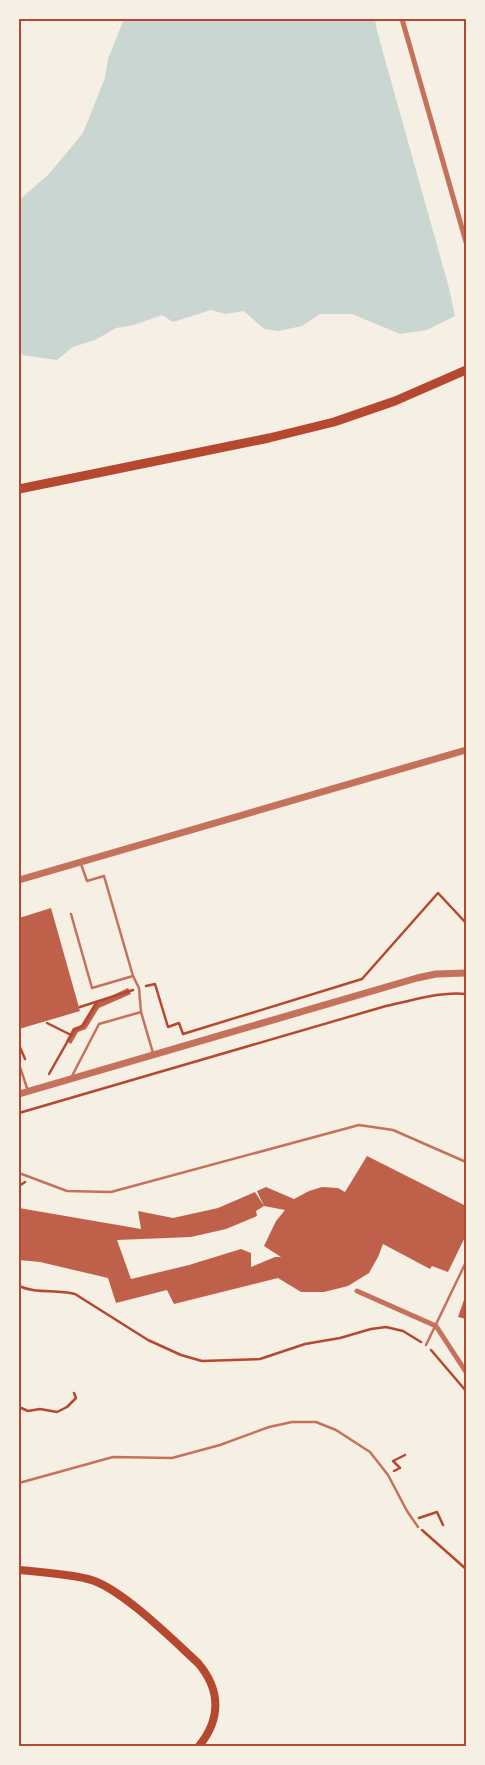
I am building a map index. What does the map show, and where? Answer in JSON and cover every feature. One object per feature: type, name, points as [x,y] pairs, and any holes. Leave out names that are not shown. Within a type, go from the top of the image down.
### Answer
[{"type":"main road","points":[[19,489],[269,438],[334,422],[395,401],[466,370]]},
{"type":"main road","points":[[19,1570],[88,1579],[101,1584],[129,1603],[198,1663],[212,1684],[216,1699],[215,1716],[211,1727],[198,1746]]},
{"type":"street","points":[[402,19],[466,242]]},
{"type":"street","points":[[19,880],[466,750]]},
{"type":"street","points":[[19,1094],[417,978],[436,974],[466,973]]},
{"type":"street","points":[[357,1291],[436,1326],[466,1372]]},
{"type":"lane","points":[[80,862],[87,882],[104,876],[133,976],[140,988],[141,1012],[154,1055]]},
{"type":"lane","points":[[71,914],[92,988],[133,976]]},
{"type":"lane","points":[[70,1079],[99,1024],[141,1012]]},
{"type":"lane","points":[[19,1064],[28,1091]]},
{"type":"lane","points":[[19,1173],[67,1190],[111,1192],[359,1124],[393,1130],[466,1162]]},
{"type":"lane","points":[[426,1345],[466,1262]]},
{"type":"lane","points":[[19,1483],[113,1457],[172,1458],[220,1445],[269,1427],[292,1422],[316,1422],[336,1430],[370,1452],[388,1474],[407,1511],[418,1527]]},
{"type":"path","points":[[80,1007],[154,984],[168,1027],[179,1023],[183,1034],[362,979],[438,893],[466,924]]},
{"type":"path","points":[[19,1113],[386,1006],[456,993],[466,994]]},
{"type":"path","points":[[41,1076],[50,1074],[74,1030],[83,1026],[97,1002]]},
{"type":"path","points":[[47,1023],[71,1035]]},
{"type":"path","points":[[19,1045],[28,1066]]},
{"type":"path","points":[[19,1286],[28,1290],[64,1291],[74,1294],[148,1340],[181,1355],[202,1361],[260,1358],[305,1344],[386,1327],[403,1331],[426,1345],[466,1391]]},
{"type":"path","points":[[19,1408],[28,1411],[40,1409],[57,1412],[67,1407],[76,1398],[74,1394]]},
{"type":"path","points":[[394,1471],[400,1468],[393,1461],[405,1455]]},
{"type":"path","points":[[420,1517],[437,1512],[443,1525]]},
{"type":"path","points":[[418,1527],[466,1569]]},
{"type":"shaded area","points":[[124,19],[375,19],[455,316],[427,330],[400,334],[352,314],[320,314],[302,326],[278,331],[264,329],[244,311],[226,314],[211,310],[173,322],[162,315],[134,325],[116,328],[95,340],[73,347],[57,360],[22,355],[19,351],[19,281],[21,278],[19,275],[19,200],[49,174],[83,133],[105,78],[108,59]]},
{"type":"building","points":[[51,908],[80,1011],[19,1029],[19,918]]},
{"type":"building","points":[[128,988],[131,994],[99,1008],[86,1029],[78,1032],[71,1044],[66,1041],[73,1028],[81,1025],[94,1004]]},
{"type":"building","points":[[367,1156],[466,1206],[466,1235],[448,1272],[432,1266],[430,1269],[383,1244],[369,1273],[348,1286],[324,1292],[301,1292],[278,1278],[174,1304],[167,1290],[116,1303],[108,1278],[40,1262],[19,1260],[19,1208],[141,1229],[138,1211],[173,1218],[218,1208],[255,1192],[264,1206],[257,1191],[266,1187],[294,1199],[322,1187],[338,1188],[345,1192]],"holes":[[[264,1206],[285,1210],[276,1221],[264,1246],[281,1257],[275,1257],[251,1267],[251,1253],[241,1249],[189,1265],[131,1279],[117,1240],[191,1237],[226,1229],[257,1216],[256,1211]]]},
{"type":"building","points":[[466,1294],[466,1319],[458,1317]]}]
